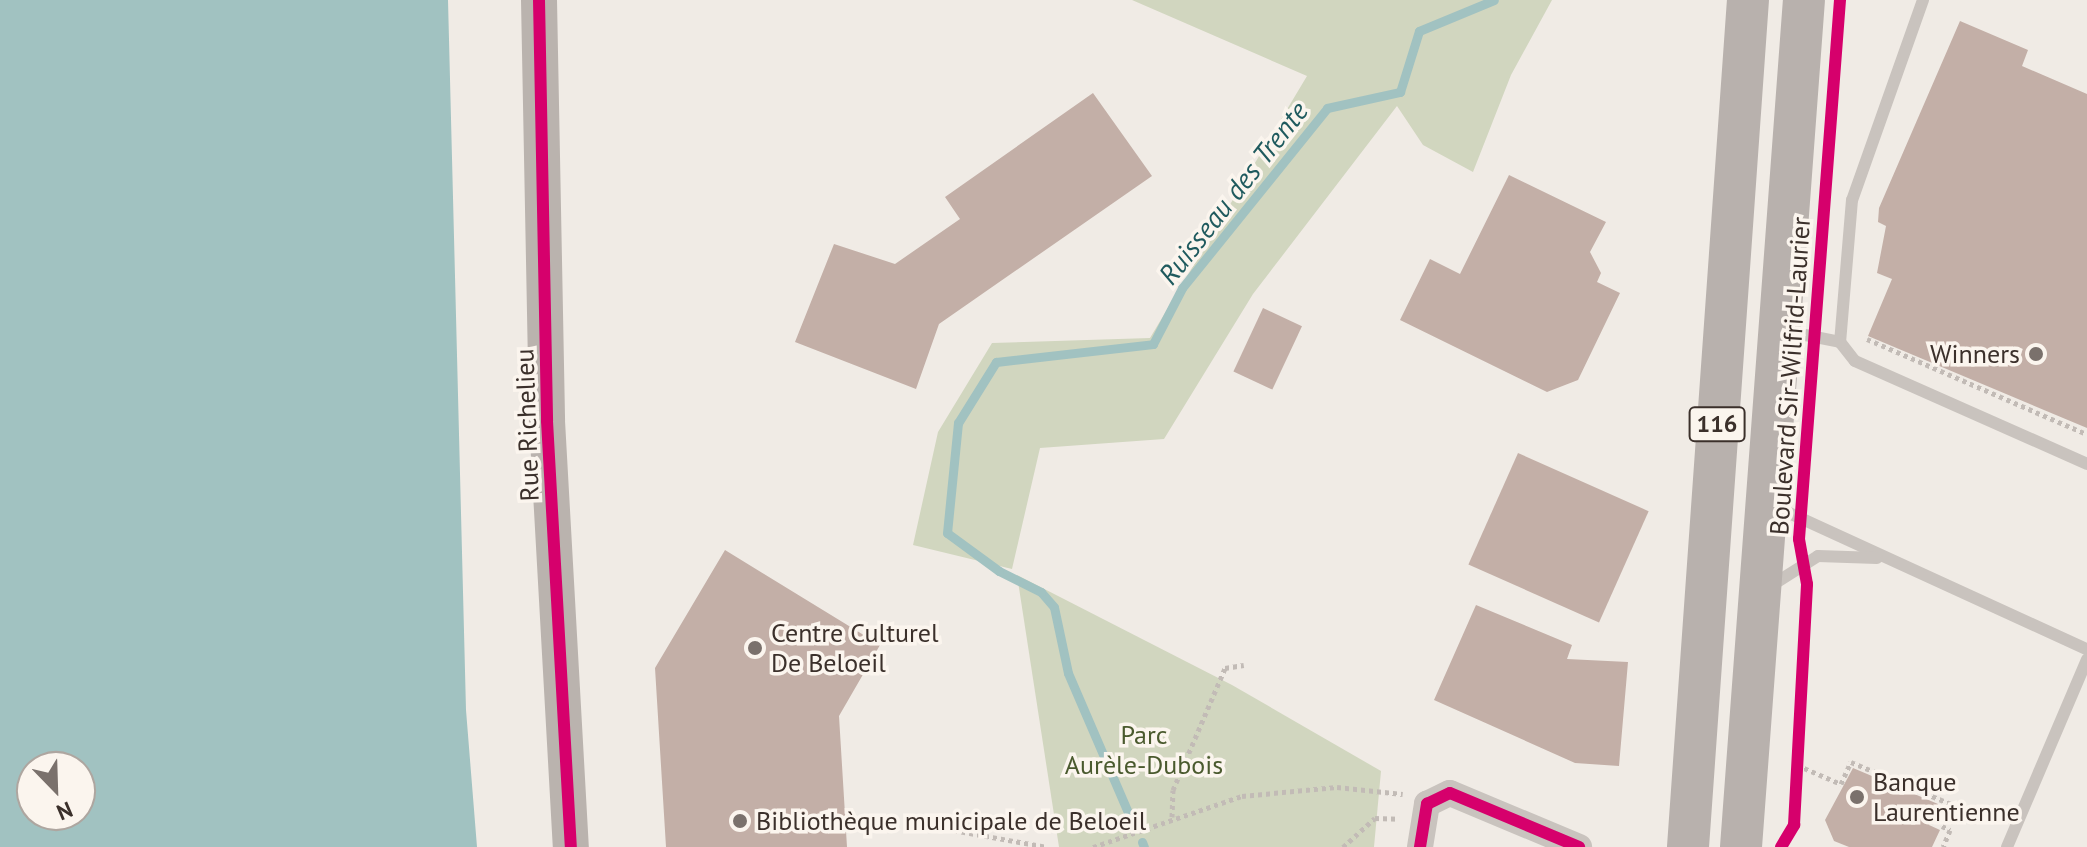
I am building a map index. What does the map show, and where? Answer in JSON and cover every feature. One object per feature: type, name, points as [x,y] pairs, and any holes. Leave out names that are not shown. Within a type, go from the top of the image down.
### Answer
[{"type":"main road","name":"Rue Richelieu","points":[[539,0],[547,421],[571,847]]},
{"type":"main road","name":"116","points":[[1688,847],[1748,0]]},
{"type":"main road","name":"Boulevard Sir-Wilfrid-Laurier","points":[[1741,847],[1804,0]]},
{"type":"street","points":[[1420,847],[1422,816],[1431,799],[1450,793],[1579,847]]},
{"type":"lane","points":[[1840,342],[1852,200],[1923,0]]},
{"type":"lane","points":[[1780,331],[1840,342],[1855,361],[2087,464]]},
{"type":"lane","points":[[1767,504],[1852,538],[1881,558],[2087,649]]},
{"type":"lane","points":[[1761,594],[1818,556],[1881,558]]},
{"type":"lane","points":[[2007,847],[2087,659]]},
{"type":"path","points":[[1863,323],[1861,337],[2014,400],[2087,434]]},
{"type":"path","points":[[1172,817],[1173,790],[1225,668],[1244,665]]},
{"type":"path","points":[[1796,780],[1798,749]]},
{"type":"path","points":[[1797,765],[1841,784],[1851,762],[1951,804],[1942,826],[1950,830],[1943,847]]},
{"type":"path","points":[[1093,847],[1172,817],[1285,789],[1337,787],[1431,799]]},
{"type":"path","points":[[1343,847],[1375,818]]},
{"type":"path","points":[[914,823],[1047,847]]},
{"type":"green space","points":[[1132,0],[1552,0],[1511,75],[1473,172],[1423,145],[1397,106],[1253,294],[1164,439],[1040,448],[1012,569],[913,545],[938,432],[992,343],[1150,338],[1307,76]]},
{"type":"green space","name":"Parc Aurèle-Dubois","points":[[1017,575],[1232,685],[1381,771],[1374,847],[1059,847]]},
{"type":"water","points":[[0,0],[448,0],[466,710],[477,847],[0,847]]},
{"type":"building","points":[[1960,21],[2028,50],[2022,66],[2087,94],[2087,428],[1868,336],[1892,279],[1877,273],[1886,226],[1878,222],[1879,208]]},
{"type":"building","points":[[1093,93],[1152,176],[939,324],[916,389],[795,342],[834,244],[895,264],[960,219],[945,197]]},
{"type":"building","points":[[1509,175],[1606,222],[1590,252],[1601,273],[1597,282],[1620,293],[1578,380],[1547,392],[1400,320],[1430,259],[1460,274]]},
{"type":"building","points":[[1263,308],[1302,326],[1272,390],[1233,371]]},
{"type":"building","points":[[1518,453],[1649,511],[1599,623],[1468,564]]},
{"type":"building","points":[[725,550],[880,645],[839,716],[847,847],[666,847],[655,668]]},
{"type":"building","points":[[1476,605],[1572,645],[1567,659],[1628,662],[1619,766],[1575,763],[1434,700]]},
{"type":"building","points":[[1853,768],[1938,804],[1929,825],[1940,830],[1932,847],[1849,847],[1834,841],[1825,820]]},
{"type":"waterway","name":"Ruisseau des Trente","points":[[1133,824],[1068,673],[1054,607],[1041,592],[999,571],[947,533],[958,423],[996,362],[1153,344],[1182,288],[1327,108],[1400,92],[1419,31],[1494,0]]},
{"type":"waterway","name":"Ruisseau des Trente","points":[[1142,842],[1144,847]]},
{"type":"cycle path","points":[[539,0],[547,421],[571,847]]},
{"type":"cycle path","points":[[1781,847],[1794,825],[1807,584],[1799,539],[1840,0]]},
{"type":"cycle path","points":[[1420,847],[1427,804],[1450,793],[1579,847]]},
{"type":"place","name":"Winners","points":[[2036,354]]},
{"type":"place","name":"Centre Culturel De Beloeil","points":[[755,648]]},
{"type":"place","name":"Banque Laurentienne","points":[[1857,797]]},
{"type":"place","name":"Bibliothèque municipale de Beloeil","points":[[740,821]]}]
